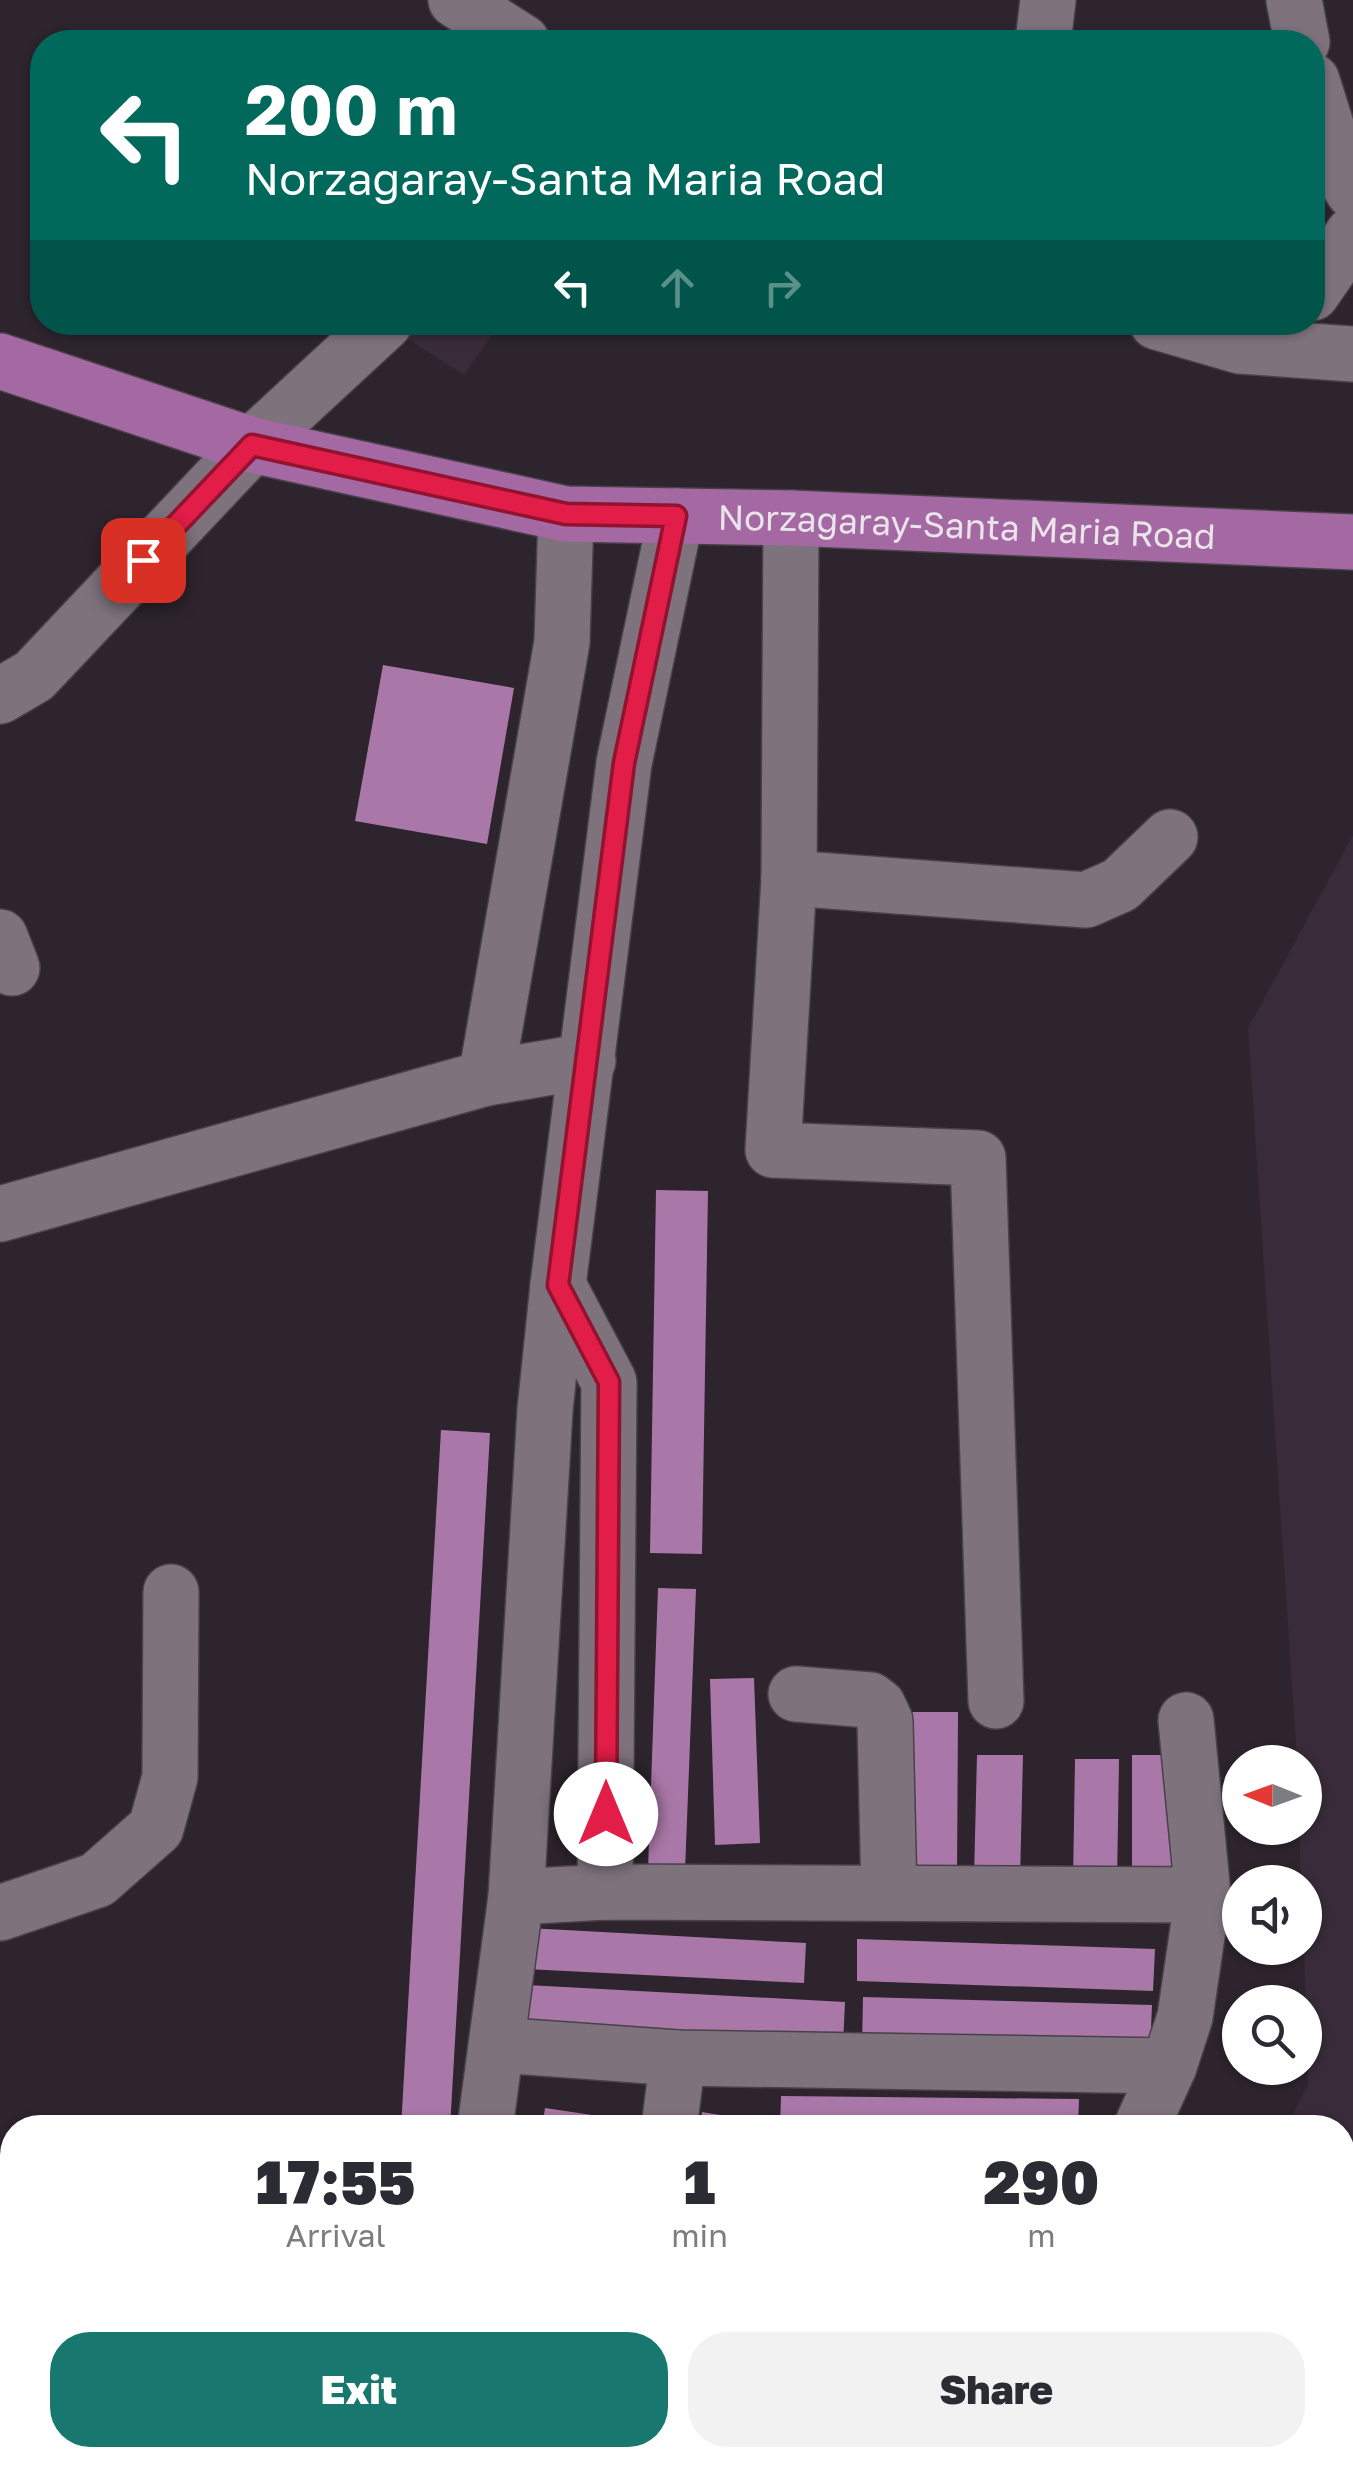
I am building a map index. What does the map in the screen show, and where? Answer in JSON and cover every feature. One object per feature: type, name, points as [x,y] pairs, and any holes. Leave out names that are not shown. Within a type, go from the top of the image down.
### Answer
[{"type":"main road","name":"Norzagaray-Santa Maria Road","points":[[0,361],[252,445],[566,514],[791,518],[1353,542]]},
{"type":"street","points":[[456,0],[503,30]]},
{"type":"street","points":[[1044,30],[1048,0]]},
{"type":"street","points":[[1294,0],[1300,30]]},
{"type":"street","points":[[1325,122],[1340,170],[1353,191]]},
{"type":"street","points":[[1325,274],[1353,234]]},
{"type":"street","points":[[0,696],[34,676],[252,445],[371,335]]},
{"type":"street","points":[[1202,335],[1240,346],[1283,336],[1353,354]]},
{"type":"street","points":[[486,1078],[562,642],[566,514]]},
{"type":"street","points":[[488,2115],[516,1897],[545,1410],[558,1285],[624,763],[676,516]]},
{"type":"street","points":[[791,518],[789,878],[773,1150],[978,1158],[996,1700]]},
{"type":"street","points":[[789,878],[1086,900],[1120,885],[1170,837]]},
{"type":"street","points":[[0,1214],[486,1078],[588,1061]]},
{"type":"street","points":[[558,1285],[609,1382],[605,1892]]},
{"type":"street","points":[[0,1913],[97,1880],[156,1828],[170,1777],[171,1592]]},
{"type":"street","points":[[796,1694],[870,1700],[885,1720],[889,1894]]},
{"type":"street","points":[[1147,2115],[1185,2017],[1203,1895],[1186,1720]]},
{"type":"street","points":[[516,1897],[605,1892],[1203,1895]]},
{"type":"street","points":[[497,2046],[678,2058],[1169,2066]]},
{"type":"street","points":[[671,2115],[678,2058]]},
{"type":"shaded area","points":[[402,335],[492,335],[464,375]]},
{"type":"shaded area","points":[[1353,835],[1353,2115],[1292,2115],[1308,2085],[1322,2085],[1322,1985],[1305,1985],[1304,1965],[1322,1965],[1322,1865],[1300,1865],[1300,1845],[1322,1845],[1322,1745],[1296,1745],[1248,1028]]},
{"type":"building","points":[[383,665],[514,688],[487,844],[355,821]]},
{"type":"building","points":[[656,1190],[708,1191],[702,1554],[650,1553]]},
{"type":"building","points":[[441,1430],[490,1433],[451,2115],[402,2115]]},
{"type":"building","points":[[658,1588],[696,1589],[685,1871],[648,1870]]},
{"type":"building","points":[[754,1678],[760,1843],[715,1845],[710,1679]]},
{"type":"building","points":[[912,1712],[958,1712],[957,1878],[911,1878]]},
{"type":"building","points":[[977,1755],[1023,1755],[1020,1880],[974,1878]]},
{"type":"building","points":[[1132,1755],[1177,1755],[1177,1884],[1132,1884]]},
{"type":"building","points":[[1075,1759],[1119,1759],[1117,1883],[1073,1882]]},
{"type":"building","points":[[528,1928],[806,1943],[804,1983],[526,1969]]},
{"type":"building","points":[[857,1939],[1155,1949],[1153,1991],[857,1981]]},
{"type":"building","points":[[527,1985],[845,2002],[843,2044],[525,2028]]},
{"type":"building","points":[[863,1997],[1152,2005],[1150,2053],[862,2045]]},
{"type":"building","points":[[781,2096],[1079,2099],[1078,2115],[780,2115]]},
{"type":"building","points":[[545,2108],[592,2115],[544,2115]]},
{"type":"route","points":[[143,560],[252,445],[566,514],[676,516],[624,763],[558,1285],[609,1382],[606,1814]]}]
